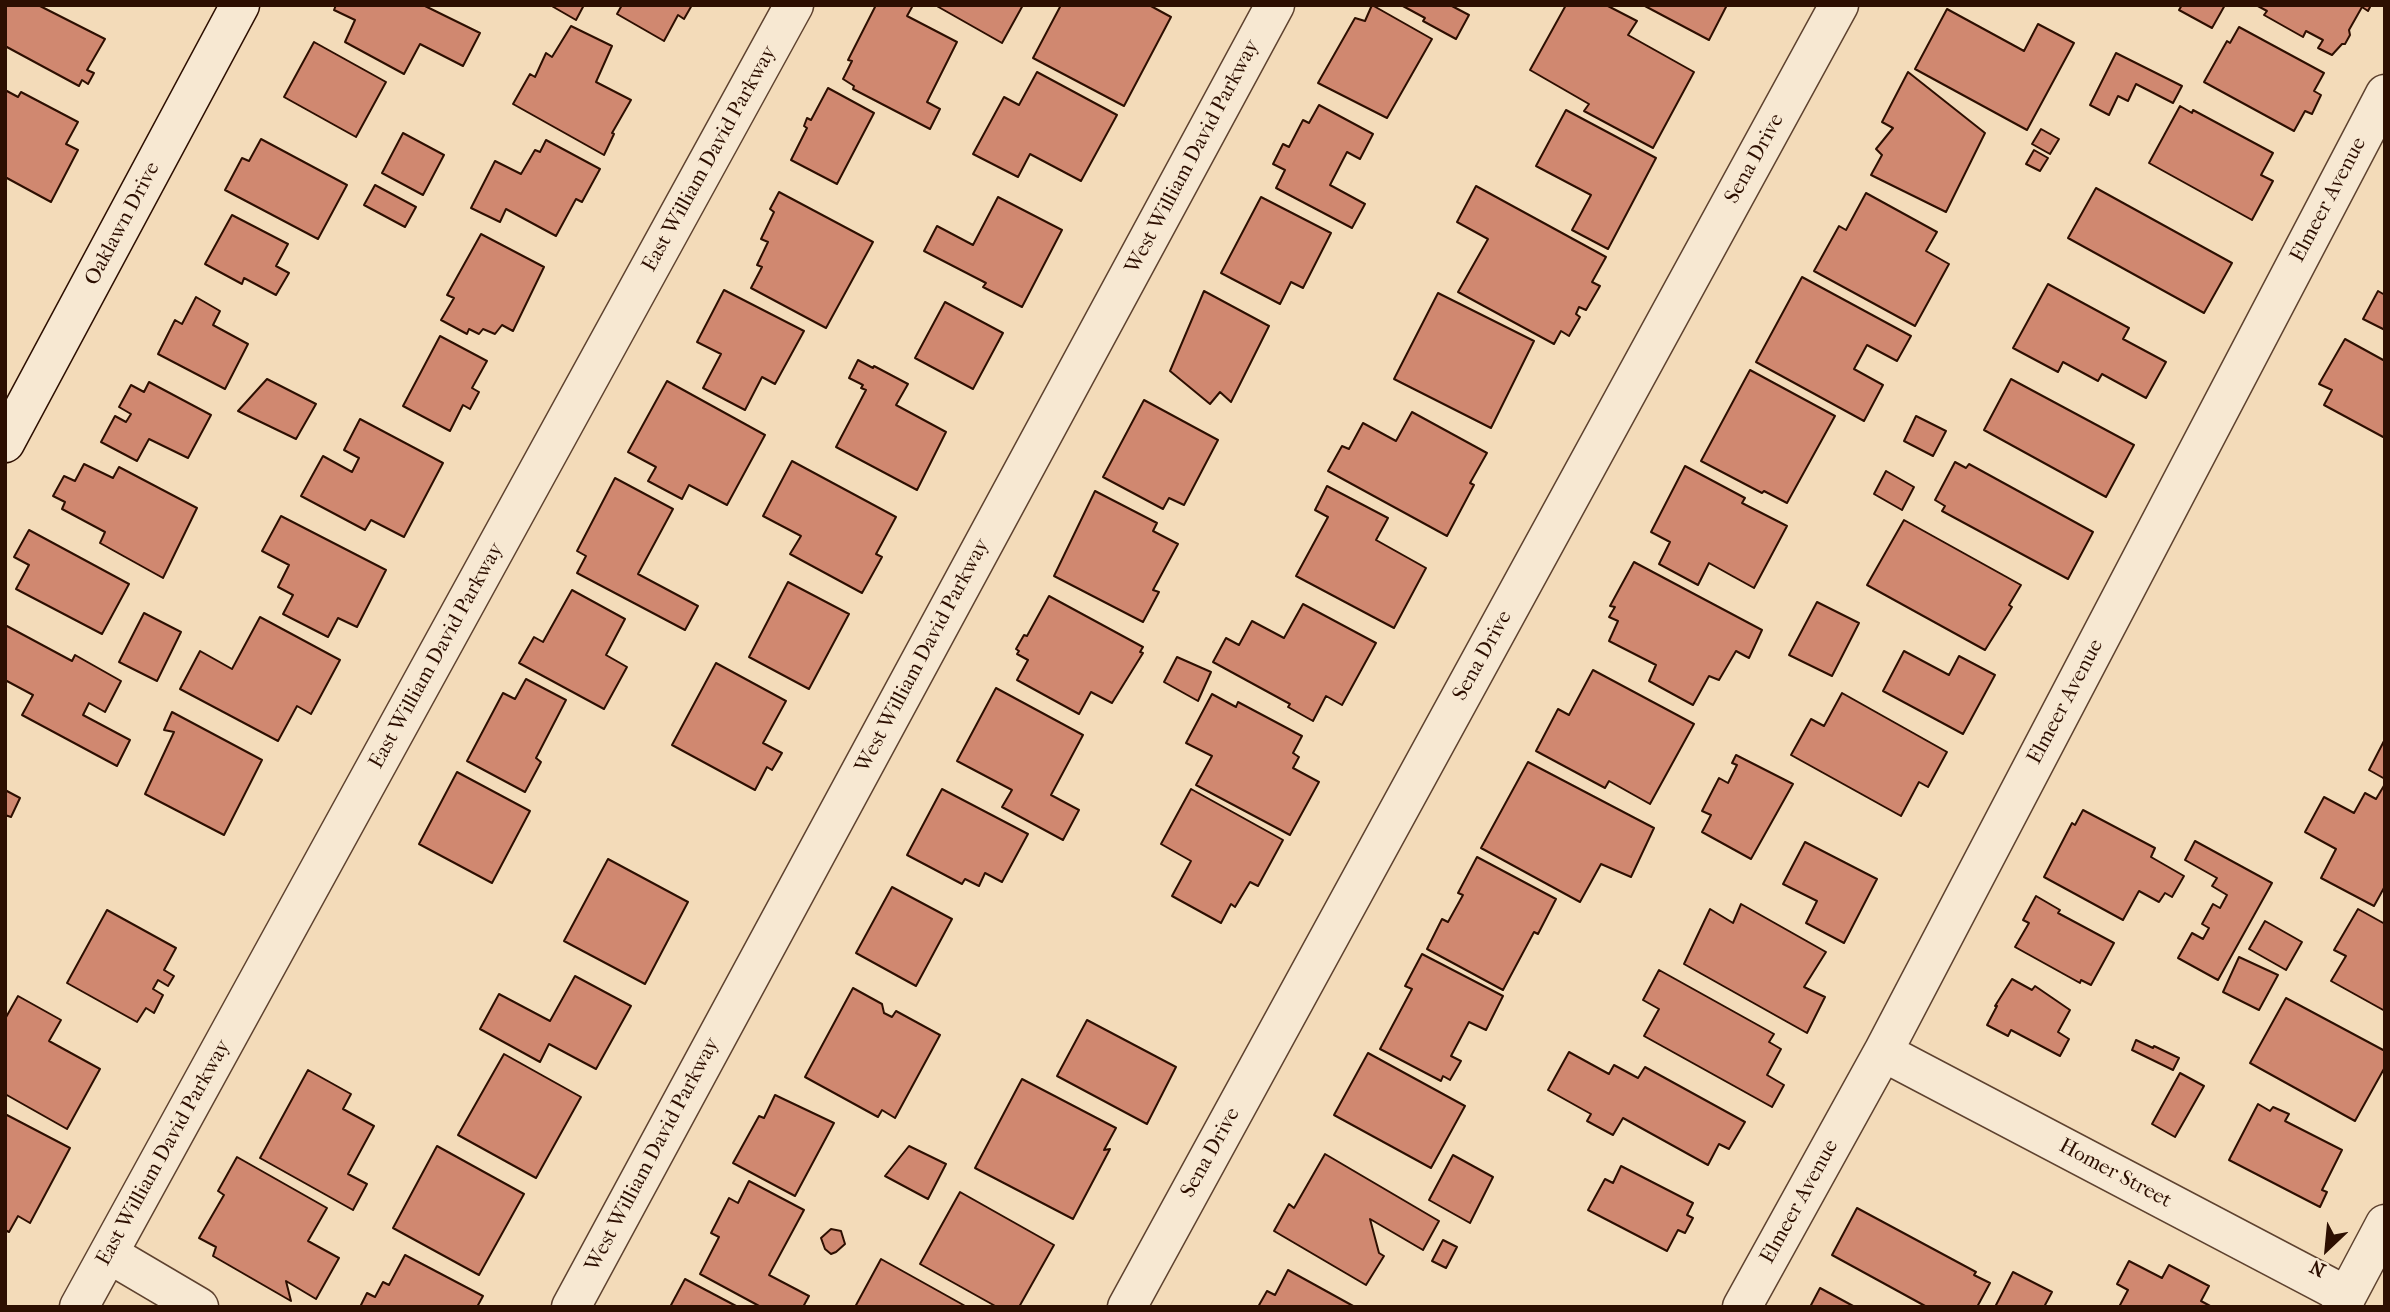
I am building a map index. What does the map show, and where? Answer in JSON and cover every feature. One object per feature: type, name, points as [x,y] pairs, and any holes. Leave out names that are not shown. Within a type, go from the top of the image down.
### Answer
[{"type":"street","name":"Oaklawn Drive","points":[[5,443],[240,5]]},
{"type":"street","name":"East William David Parkway","points":[[79,1307],[794,5]]},
{"type":"street","name":"West William David Parkway","points":[[571,1307],[1275,5]]},
{"type":"street","name":"Sena Drive","points":[[1127,1307],[1839,5]]},
{"type":"street","name":"Elmeer Avenue","points":[[1742,1307],[1883,1052],[2385,94]]},
{"type":"street","name":"Homer Street","points":[[1883,1052],[2344,1301]]},
{"type":"street","points":[[2344,1301],[2385,1224]]},
{"type":"street","points":[[109,1254],[199,1307]]},
{"type":"building","points":[[5,5],[38,5],[105,39],[87,70],[94,73],[88,84],[82,80],[79,86],[5,46]]},
{"type":"building","points":[[336,5],[423,5],[480,33],[463,66],[420,44],[404,74],[345,42],[355,20],[334,10]]},
{"type":"building","points":[[550,5],[584,5],[576,20]]},
{"type":"building","points":[[622,5],[692,5],[684,19],[678,15],[664,41],[617,14]]},
{"type":"building","points":[[876,5],[909,5],[912,7],[907,16],[957,42],[927,102],[940,109],[930,129],[853,89],[854,86],[843,79],[852,61],[848,60]]},
{"type":"building","points":[[935,5],[1023,5],[1002,43]]},
{"type":"building","points":[[1061,5],[1149,5],[1171,17],[1124,106],[1033,58]]},
{"type":"building","points":[[1372,5],[1432,39],[1387,118],[1318,83],[1355,18],[1365,21]]},
{"type":"building","points":[[1401,5],[1450,5],[1469,15],[1456,39]]},
{"type":"building","points":[[1566,5],[1606,5],[1637,21],[1628,35],[1694,72],[1653,148],[1584,111],[1589,104],[1530,70]]},
{"type":"building","points":[[1643,5],[1727,5],[1709,40]]},
{"type":"building","points":[[2182,5],[2225,5],[2212,28],[2179,10]]},
{"type":"building","points":[[2256,5],[2371,5],[2368,11],[2362,7],[2349,30],[2350,35],[2345,44],[2332,55],[2318,48],[2323,40],[2306,31],[2303,37],[2264,15],[2267,11]]},
{"type":"building","points":[[1947,9],[2024,51],[2038,24],[2074,43],[2027,130],[1915,69]]},
{"type":"building","points":[[571,26],[612,46],[596,82],[631,100],[612,133],[614,134],[604,155],[513,104],[530,74],[535,77],[546,53],[552,57]]},
{"type":"building","points":[[2239,27],[2324,73],[2314,91],[2321,95],[2312,114],[2305,111],[2294,131],[2204,82],[2227,41],[2230,43]]},
{"type":"building","points":[[314,42],[386,82],[356,137],[284,97]]},
{"type":"building","points":[[2116,53],[2182,86],[2173,103],[2136,84],[2128,101],[2118,96],[2109,115],[2090,105]]},
{"type":"building","points":[[1037,72],[1117,115],[1081,181],[1030,154],[1018,177],[973,154],[1004,97],[1019,105]]},
{"type":"building","points":[[1908,72],[1985,133],[1946,212],[1871,175],[1882,155],[1876,149],[1893,128],[1882,122]]},
{"type":"building","points":[[828,88],[874,113],[837,184],[791,160],[807,128],[804,126],[807,118],[811,120]]},
{"type":"building","points":[[5,90],[18,97],[21,92],[78,122],[66,144],[78,150],[51,202],[5,177]]},
{"type":"building","points":[[1319,105],[1373,134],[1360,159],[1347,152],[1330,185],[1365,204],[1352,228],[1276,188],[1285,170],[1273,164],[1283,144],[1289,147],[1303,120],[1309,123]]},
{"type":"building","points":[[2180,106],[2192,113],[2193,110],[2273,153],[2261,175],[2273,181],[2252,220],[2149,163]]},
{"type":"building","points":[[1566,110],[1656,158],[1608,249],[1572,230],[1591,195],[1536,166]]},
{"type":"building","points":[[2041,129],[2059,139],[2050,154],[2032,144]]},
{"type":"building","points":[[403,133],[444,155],[423,195],[382,173]]},
{"type":"building","points":[[261,139],[347,185],[318,239],[225,190],[242,158],[249,161]]},
{"type":"building","points":[[546,140],[600,169],[582,202],[576,199],[556,236],[506,209],[500,222],[471,208],[495,161],[521,174],[535,150],[540,152]]},
{"type":"building","points":[[2034,150],[2048,158],[2040,171],[2026,164]]},
{"type":"building","points":[[375,185],[416,207],[405,227],[364,205]]},
{"type":"building","points":[[1476,186],[1606,257],[1592,282],[1600,286],[1586,310],[1579,307],[1576,314],[1580,317],[1569,336],[1561,331],[1554,344],[1458,292],[1488,239],[1457,222]]},
{"type":"building","points":[[2096,188],[2232,263],[2204,313],[2068,238]]},
{"type":"building","points":[[779,192],[873,242],[826,328],[751,288],[762,267],[757,265],[768,242],[761,239],[774,212],[770,209]]},
{"type":"building","points":[[1866,193],[1937,232],[1926,251],[1949,264],[1915,326],[1814,271],[1839,226],[1846,230]]},
{"type":"building","points":[[998,197],[1062,230],[1022,307],[983,287],[986,283],[924,251],[937,226],[973,245]]},
{"type":"building","points":[[1261,197],[1331,233],[1303,288],[1291,282],[1280,304],[1221,273]]},
{"type":"building","points":[[232,215],[288,244],[276,266],[289,273],[276,295],[244,278],[242,284],[205,264]]},
{"type":"building","points":[[481,234],[544,267],[513,331],[502,325],[495,334],[483,329],[479,334],[469,329],[467,334],[441,320],[454,298],[447,295]]},
{"type":"building","points":[[1802,277],[1911,336],[1897,361],[1867,345],[1854,369],[1883,385],[1864,421],[1756,362]]},
{"type":"building","points":[[2048,284],[2129,328],[2123,339],[2166,362],[2146,398],[2102,374],[2098,381],[2063,362],[2058,372],[2013,348]]},
{"type":"building","points":[[724,290],[804,331],[775,384],[762,377],[745,410],[703,388],[721,354],[697,342]]},
{"type":"building","points":[[1204,291],[1269,326],[1231,402],[1220,392],[1210,404],[1170,371]]},
{"type":"building","points":[[2378,291],[2385,295],[2385,330],[2363,319]]},
{"type":"building","points":[[1438,293],[1534,341],[1491,428],[1394,379]]},
{"type":"building","points":[[196,297],[220,311],[213,325],[248,344],[225,389],[158,354],[175,320],[182,324]]},
{"type":"building","points":[[945,302],[1003,333],[973,389],[915,358]]},
{"type":"building","points":[[440,336],[487,361],[472,388],[479,392],[470,409],[463,405],[450,431],[403,406]]},
{"type":"building","points":[[2345,339],[2385,361],[2385,438],[2324,405],[2332,390],[2319,384]]},
{"type":"building","points":[[858,360],[908,384],[896,405],[946,432],[917,490],[836,447],[866,390],[861,388],[863,385],[849,378]]},
{"type":"building","points":[[1750,370],[1835,416],[1787,503],[1701,461]]},
{"type":"building","points":[[267,379],[316,404],[296,439],[238,411]]},
{"type":"building","points":[[2011,379],[2134,445],[2106,497],[1984,430]]},
{"type":"building","points":[[667,381],[765,435],[727,505],[689,485],[682,499],[648,481],[656,467],[628,452]]},
{"type":"building","points":[[149,382],[211,415],[188,458],[149,439],[137,461],[101,442],[115,416],[126,422],[131,414],[119,407],[131,385],[144,392]]},
{"type":"building","points":[[1144,400],[1218,440],[1184,505],[1169,498],[1163,509],[1103,477]]},
{"type":"building","points":[[1412,412],[1487,453],[1470,483],[1474,485],[1447,536],[1328,471],[1342,446],[1349,449],[1363,423],[1396,441]]},
{"type":"building","points":[[1916,416],[1946,431],[1933,456],[1904,441]]},
{"type":"building","points":[[360,419],[443,463],[404,537],[371,520],[365,530],[301,496],[323,456],[352,472],[359,458],[344,450]]},
{"type":"building","points":[[792,461],[896,517],[876,554],[882,557],[862,593],[790,554],[801,536],[763,516]]},
{"type":"building","points":[[1955,462],[1966,468],[1969,464],[2093,532],[2068,579],[1942,511],[1945,506],[1935,500]]},
{"type":"building","points":[[84,464],[113,478],[119,467],[197,508],[163,578],[100,543],[105,532],[62,509],[65,502],[53,496],[64,476],[75,481]]},
{"type":"building","points":[[1685,466],[1745,498],[1742,503],[1787,526],[1754,588],[1709,563],[1698,585],[1659,564],[1670,542],[1651,532]]},
{"type":"building","points":[[1886,471],[1914,487],[1902,510],[1874,494]]},
{"type":"building","points":[[615,478],[673,509],[638,574],[698,606],[685,630],[577,573],[586,556],[577,551]]},
{"type":"building","points":[[1327,486],[1388,518],[1376,540],[1426,568],[1394,628],[1296,576],[1328,517],[1315,510]]},
{"type":"building","points":[[1095,491],[1157,523],[1153,531],[1178,544],[1153,590],[1159,592],[1143,622],[1054,576]]},
{"type":"building","points":[[281,516],[386,570],[357,627],[338,618],[328,637],[283,614],[293,595],[278,587],[289,565],[262,551]]},
{"type":"building","points":[[1904,520],[2021,585],[2009,605],[2012,607],[1985,650],[1867,585]]},
{"type":"building","points":[[29,530],[129,584],[102,634],[16,589],[29,565],[14,557]]},
{"type":"building","points":[[1634,562],[1762,630],[1749,658],[1736,651],[1719,680],[1709,676],[1693,705],[1649,681],[1656,665],[1609,641],[1618,621],[1609,617],[1615,607],[1610,606]]},
{"type":"building","points":[[788,582],[849,614],[809,689],[749,657]]},
{"type":"building","points":[[572,590],[625,619],[606,655],[627,667],[604,709],[519,663],[534,637],[543,642]]},
{"type":"building","points":[[1049,596],[1143,647],[1140,652],[1143,653],[1112,703],[1091,692],[1079,714],[1017,680],[1028,660],[1017,654],[1019,651],[1016,649],[1024,635],[1027,636]]},
{"type":"building","points":[[1817,602],[1859,623],[1832,676],[1789,655]]},
{"type":"building","points":[[1303,604],[1376,643],[1342,705],[1326,696],[1313,721],[1288,707],[1290,704],[1213,662],[1226,638],[1239,645],[1252,621],[1284,638]]},
{"type":"building","points":[[144,613],[181,632],[157,681],[119,662]]},
{"type":"building","points":[[260,617],[340,660],[311,714],[297,706],[278,741],[180,689],[200,651],[232,669]]},
{"type":"building","points":[[5,625],[72,661],[75,655],[121,681],[105,712],[89,703],[83,715],[130,740],[117,766],[22,715],[33,695],[5,680]]},
{"type":"building","points":[[1904,651],[1949,675],[1959,656],[1995,675],[1963,734],[1883,691]]},
{"type":"building","points":[[1177,657],[1211,672],[1198,701],[1164,682]]},
{"type":"building","points":[[716,663],[786,701],[763,743],[782,753],[772,770],[767,767],[755,790],[672,745]]},
{"type":"building","points":[[1593,670],[1694,724],[1650,804],[1609,781],[1605,788],[1536,751],[1558,709],[1569,715]]},
{"type":"building","points":[[526,679],[566,700],[536,758],[541,762],[525,792],[467,761],[503,693],[515,699]]},
{"type":"building","points":[[996,688],[1083,735],[1051,795],[1079,810],[1063,840],[1002,807],[1012,790],[957,761]]},
{"type":"building","points":[[1842,693],[1947,752],[1928,787],[1919,782],[1901,816],[1791,755],[1811,719],[1824,726]]},
{"type":"building","points":[[1212,694],[1236,707],[1238,702],[1302,736],[1293,753],[1299,757],[1293,768],[1319,782],[1290,835],[1196,785],[1212,756],[1186,743]]},
{"type":"building","points":[[172,712],[262,760],[224,835],[145,794],[174,732],[164,730]]},
{"type":"building","points":[[2385,739],[2385,779],[2369,770]]},
{"type":"building","points":[[1736,755],[1793,784],[1751,859],[1702,832],[1711,815],[1702,811],[1719,778],[1728,783],[1737,765],[1732,763]]},
{"type":"building","points":[[1528,762],[1654,828],[1631,877],[1601,864],[1580,902],[1481,848]]},
{"type":"building","points":[[457,772],[530,811],[492,883],[419,844]]},
{"type":"building","points":[[2385,784],[2385,886],[2374,906],[2321,878],[2336,849],[2305,832],[2324,797],[2354,813],[2365,793],[2376,799]]},
{"type":"building","points":[[942,789],[1028,834],[1002,882],[985,873],[979,886],[965,879],[962,884],[907,855]]},
{"type":"building","points":[[1191,789],[1283,840],[1258,886],[1250,882],[1235,907],[1231,904],[1221,923],[1172,896],[1191,861],[1161,844]]},
{"type":"building","points":[[5,790],[20,798],[11,817],[5,815]]},
{"type":"building","points":[[2083,810],[2155,848],[2151,857],[2184,876],[2172,897],[2165,893],[2159,902],[2139,891],[2123,920],[2044,877],[2072,823],[2075,825]]},
{"type":"building","points":[[2195,841],[2272,883],[2218,980],[2178,958],[2192,933],[2203,939],[2209,928],[2202,924],[2213,904],[2220,908],[2227,895],[2212,886],[2217,878],[2185,860]]},
{"type":"building","points":[[1805,842],[1877,879],[1844,943],[1806,923],[1817,901],[1783,884]]},
{"type":"building","points":[[1477,857],[1556,899],[1538,934],[1534,932],[1503,990],[1427,949],[1442,919],[1448,922],[1463,895],[1458,893]]},
{"type":"building","points":[[608,859],[688,902],[645,984],[564,941]]},
{"type":"building","points":[[892,887],[952,919],[916,986],[856,953]]},
{"type":"building","points":[[2036,896],[2060,910],[2058,913],[2114,943],[2091,985],[2081,980],[2080,983],[2015,947],[2029,923],[2023,920]]},
{"type":"building","points":[[1741,904],[1826,952],[1804,987],[1825,997],[1807,1033],[1684,964],[1710,909],[1733,923]]},
{"type":"building","points":[[2358,909],[2385,924],[2385,1011],[2331,981],[2346,956],[2334,950]]},
{"type":"building","points":[[107,910],[176,948],[164,970],[174,976],[168,986],[158,980],[153,989],[163,995],[154,1013],[146,1008],[137,1022],[67,983]]},
{"type":"building","points":[[2265,921],[2302,942],[2286,970],[2249,949]]},
{"type":"building","points":[[1422,954],[1503,996],[1486,1030],[1469,1022],[1451,1056],[1461,1061],[1450,1080],[1443,1076],[1441,1081],[1380,1049],[1412,989],[1405,986]]},
{"type":"building","points":[[2239,957],[2278,975],[2259,1010],[2223,992]]},
{"type":"building","points":[[1659,970],[1774,1034],[1769,1042],[1781,1049],[1767,1075],[1784,1085],[1772,1107],[1644,1036],[1659,1009],[1643,1000]]},
{"type":"building","points":[[575,976],[631,1006],[596,1069],[549,1044],[540,1062],[480,1029],[499,994],[550,1021]]},
{"type":"building","points":[[2012,979],[2032,990],[2035,986],[2070,1010],[2058,1032],[2069,1039],[2060,1056],[2011,1030],[2008,1036],[1987,1025]]},
{"type":"building","points":[[853,988],[882,1004],[884,1013],[892,1017],[896,1011],[940,1035],[895,1118],[882,1110],[878,1117],[805,1077]]},
{"type":"building","points":[[18,996],[61,1020],[49,1041],[100,1069],[67,1129],[5,1094],[5,1019]]},
{"type":"building","points":[[2286,998],[2385,1051],[2385,1067],[2355,1121],[2250,1063]]},
{"type":"building","points":[[1087,1020],[1176,1067],[1147,1124],[1057,1076]]},
{"type":"building","points":[[2136,1040],[2179,1058],[2173,1070],[2132,1050]]},
{"type":"building","points":[[1569,1052],[1609,1074],[1614,1065],[1638,1078],[1645,1067],[1745,1122],[1729,1149],[1719,1144],[1708,1165],[1623,1118],[1613,1135],[1587,1121],[1591,1114],[1548,1090]]},
{"type":"building","points":[[1368,1053],[1465,1106],[1431,1168],[1334,1115]]},
{"type":"building","points":[[504,1054],[581,1097],[536,1178],[458,1135]]},
{"type":"building","points":[[308,1070],[351,1094],[343,1109],[374,1126],[348,1174],[367,1184],[353,1210],[260,1158]]},
{"type":"building","points":[[2180,1073],[2204,1086],[2175,1137],[2152,1124]]},
{"type":"building","points":[[1022,1079],[1116,1128],[1104,1150],[1110,1149],[1073,1219],[975,1168]]},
{"type":"building","points":[[775,1095],[834,1123],[795,1196],[733,1163],[759,1116],[764,1118]]},
{"type":"building","points":[[2258,1104],[2270,1111],[2273,1107],[2289,1114],[2285,1121],[2342,1150],[2322,1190],[2327,1192],[2320,1207],[2229,1160]]},
{"type":"building","points":[[5,1114],[70,1148],[30,1223],[18,1216],[9,1232],[5,1230]]},
{"type":"building","points":[[437,1146],[524,1194],[479,1275],[393,1228]]},
{"type":"building","points":[[909,1146],[946,1164],[928,1199],[885,1176]]},
{"type":"building","points":[[1325,1154],[1439,1221],[1423,1250],[1370,1219],[1379,1253],[1384,1256],[1366,1285],[1274,1231],[1289,1204],[1294,1208]]},
{"type":"building","points":[[1453,1155],[1493,1177],[1470,1223],[1429,1200]]},
{"type":"building","points":[[237,1157],[327,1208],[308,1241],[339,1258],[316,1299],[286,1281],[291,1301],[213,1256],[216,1247],[199,1238],[224,1195],[218,1191]]},
{"type":"building","points":[[1621,1166],[1693,1203],[1687,1215],[1693,1218],[1685,1233],[1678,1230],[1667,1251],[1588,1210],[1605,1179],[1613,1183]]},
{"type":"building","points":[[749,1181],[804,1210],[769,1275],[809,1296],[803,1307],[761,1307],[700,1274],[719,1237],[711,1233],[729,1198],[738,1203]]},
{"type":"building","points":[[960,1192],[1054,1245],[1019,1307],[997,1307],[920,1264]]},
{"type":"building","points":[[1857,1208],[1976,1272],[1974,1275],[1990,1283],[1977,1307],[1927,1307],[1832,1255]]},
{"type":"building","points":[[831,1229],[841,1231],[845,1244],[831,1254],[825,1249],[821,1238]]},
{"type":"building","points":[[1443,1240],[1457,1247],[1446,1268],[1432,1261]]},
{"type":"building","points":[[405,1255],[483,1296],[477,1307],[360,1307],[367,1293],[375,1297],[383,1282],[389,1285]]},
{"type":"building","points":[[881,1259],[967,1307],[855,1307]]},
{"type":"building","points":[[2129,1261],[2162,1278],[2169,1265],[2209,1286],[2201,1301],[2212,1307],[2119,1307],[2128,1290],[2117,1284]]},
{"type":"building","points":[[1288,1270],[1355,1307],[1258,1307],[1267,1291],[1275,1295]]},
{"type":"building","points":[[2013,1272],[2052,1292],[2044,1307],[1995,1307]]},
{"type":"building","points":[[685,1279],[738,1307],[670,1307]]},
{"type":"building","points":[[1820,1288],[1855,1307],[1810,1307]]}]
